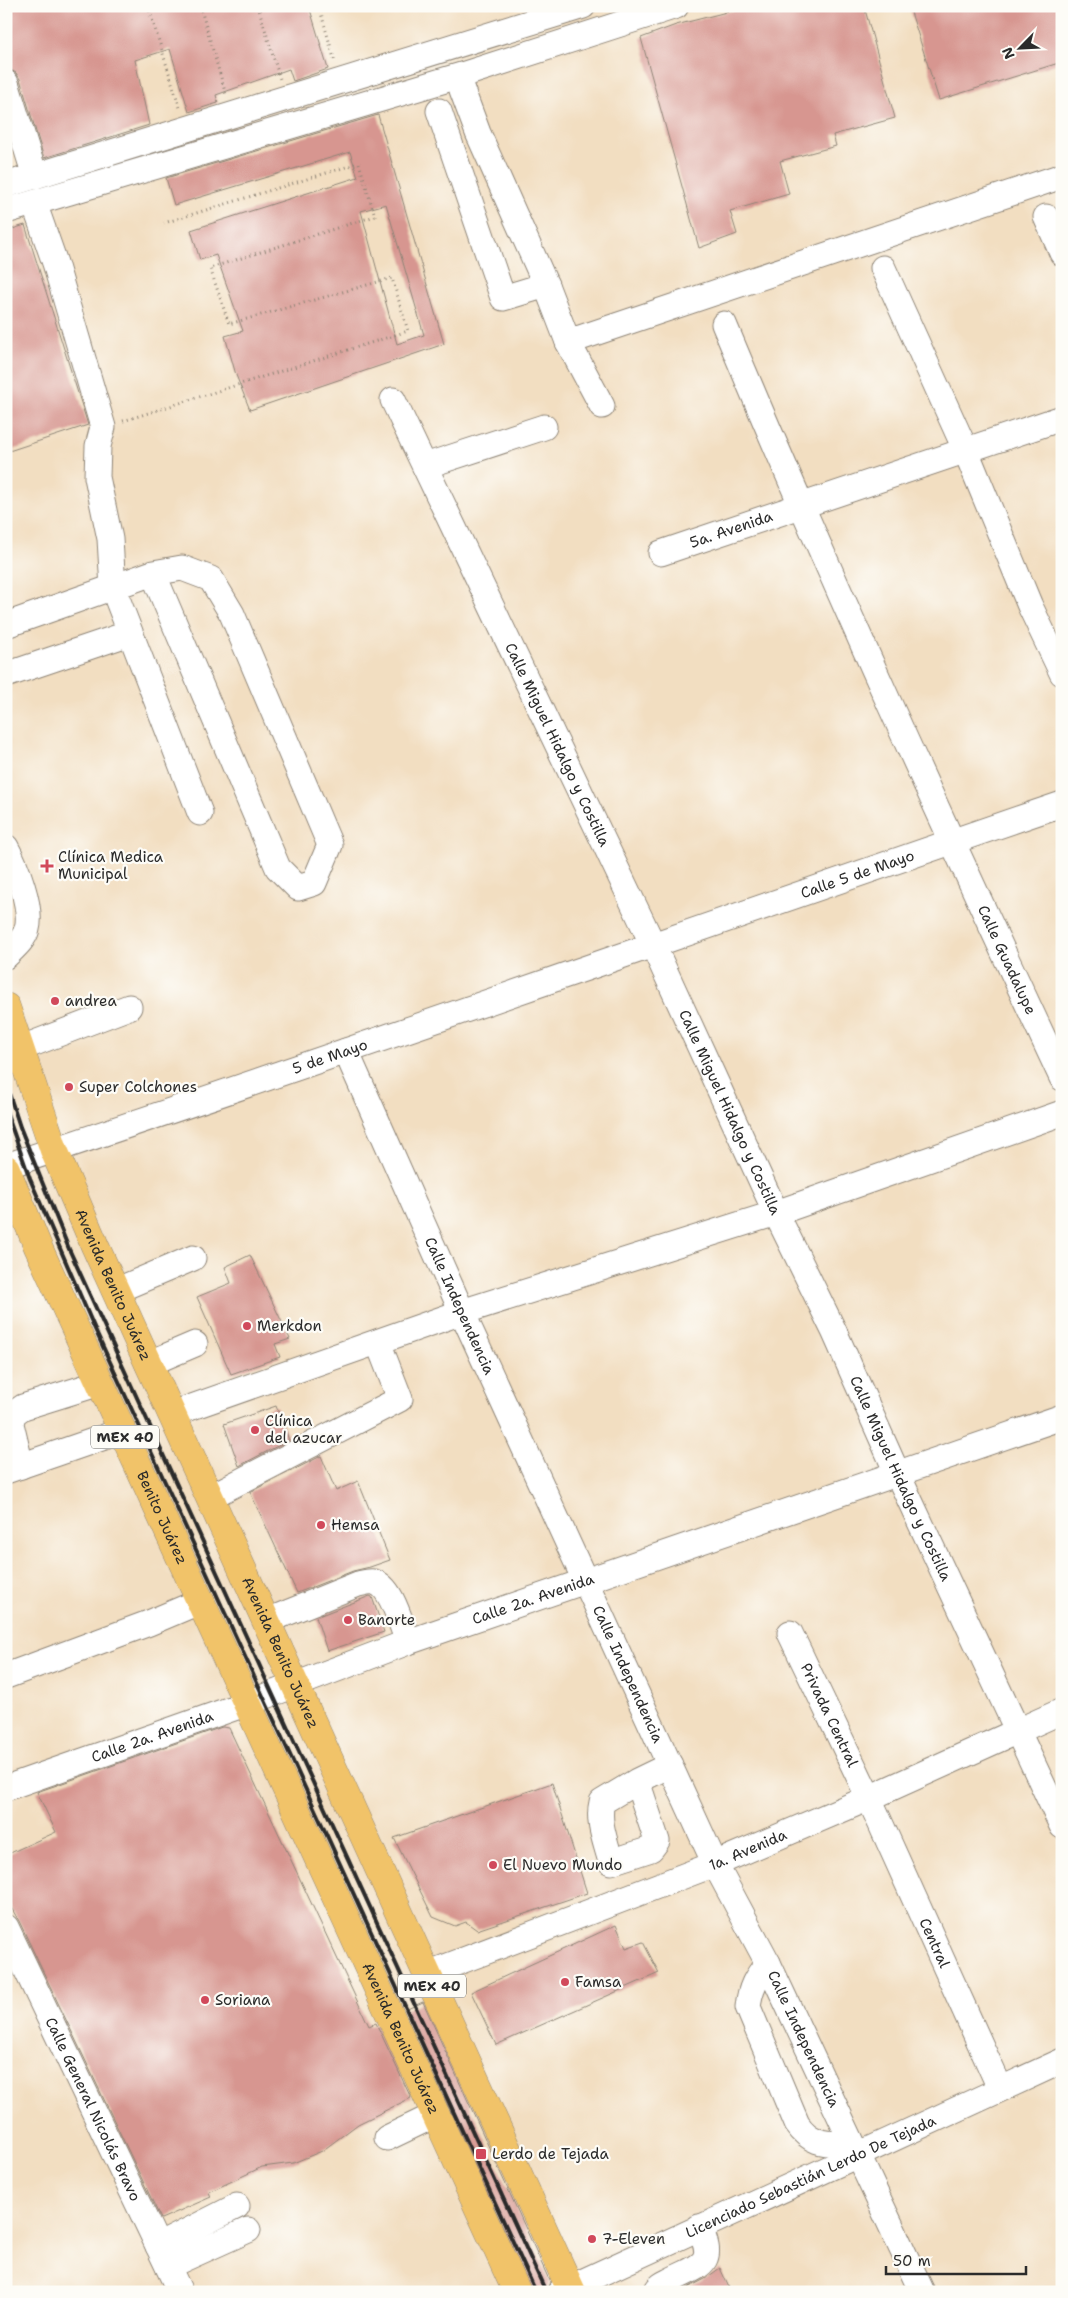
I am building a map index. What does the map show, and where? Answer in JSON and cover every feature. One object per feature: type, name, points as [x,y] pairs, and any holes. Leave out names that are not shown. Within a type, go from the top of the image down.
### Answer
[{"type":"main road","name":"Avenida Benito Juárez","points":[[6,1007],[54,1150],[115,1291],[296,1684],[568,2290]]},
{"type":"main road","name":"Benito Juárez","points":[[6,1168],[38,1247],[248,1703]]},
{"type":"main road","name":"Avenida Benito Juárez","points":[[248,1703],[518,2292]]},
{"type":"street","points":[[6,185],[583,6]]},
{"type":"street","points":[[6,211],[466,74],[676,6]]},
{"type":"street","points":[[6,83],[35,176]]},
{"type":"street","points":[[462,90],[478,133],[546,285],[568,342],[602,406]]},
{"type":"street","points":[[439,111],[503,298],[546,285]]},
{"type":"street","points":[[568,342],[1062,176]]},
{"type":"street","points":[[34,203],[55,263],[103,427],[98,446],[97,476],[110,538],[113,588],[200,813]]},
{"type":"street","points":[[1046,217],[1062,253]]},
{"type":"street","points":[[883,268],[966,451],[1030,606],[1062,673]]},
{"type":"street","name":"Calle Guadalupe","points":[[724,324],[801,507],[951,842],[1062,1078]]},
{"type":"street","name":"Calle Miguel Hidalgo y Costilla","points":[[394,400],[653,944],[776,1213],[834,1331],[898,1475],[1062,1826]]},
{"type":"street","name":"5a. Avenida","points":[[661,554],[1062,418]]},
{"type":"street","points":[[425,466],[544,427]]},
{"type":"street","points":[[6,625],[152,573],[182,568],[211,579],[232,614],[330,844],[314,883],[298,888],[278,868],[152,573]]},
{"type":"street","points":[[6,676],[130,632]]},
{"type":"street","name":"Calle 5 de Mayo","points":[[653,944],[1062,804]]},
{"type":"street","points":[[6,847],[13,859],[29,916],[27,930],[21,940],[6,956]]},
{"type":"street","name":"5 de Mayo","points":[[6,1168],[653,944]]},
{"type":"street","points":[[19,1049],[129,1007]]},
{"type":"street","name":"Calle Independencia","points":[[346,1051],[584,1582],[716,1864],[768,1963],[922,2292]]},
{"type":"street","points":[[172,1414],[462,1312],[776,1213],[1062,1113]]},
{"type":"street","points":[[115,1291],[193,1258]]},
{"type":"street","points":[[210,1497],[400,1400],[378,1342]]},
{"type":"street","points":[[148,1364],[195,1344]]},
{"type":"street","points":[[100,1383],[23,1408],[13,1414],[11,1424],[14,1468],[122,1431]]},
{"type":"street","name":"Calle 2a. Avenida","points":[[6,1788],[248,1703],[408,1642],[1062,1417]]},
{"type":"street","points":[[267,1621],[358,1584],[372,1581],[384,1586],[390,1596],[408,1642]]},
{"type":"street","points":[[6,1676],[149,1623],[201,1601]]},
{"type":"street","name":"Privada Central","points":[[790,1632],[869,1798]]},
{"type":"street","name":"1a. Avenida","points":[[427,1974],[716,1864],[869,1798],[1062,1711]]},
{"type":"street","points":[[622,1900],[602,1826],[600,1812],[602,1802],[637,1781],[670,1765]]},
{"type":"street","points":[[611,1862],[651,1849],[657,1841],[637,1781]]},
{"type":"street","name":"Central","points":[[869,1798],[1000,2088]]},
{"type":"street","name":"Calle General Nicolás Bravo","points":[[6,1927],[180,2292]]},
{"type":"street","points":[[768,1963],[755,1978],[749,1993],[748,2007],[797,2124],[804,2134],[814,2141],[856,2150]]},
{"type":"street","name":"Licenciado Sebastián Lerdo De Tejada","points":[[568,2290],[856,2150],[1062,2061]]},
{"type":"street","points":[[387,2138],[436,2114]]},
{"type":"street","points":[[163,2256],[237,2206]]},
{"type":"street","points":[[656,2292],[666,2282],[705,2261],[708,2251],[699,2227]]},
{"type":"street","points":[[163,2256],[248,2230]]},
{"type":"path","points":[[148,6],[186,129]]},
{"type":"path","points":[[200,6],[232,115]]},
{"type":"path","points":[[258,6],[286,98]]},
{"type":"path","points":[[318,6],[341,81]]},
{"type":"path","points":[[103,427],[408,331],[392,278],[229,324],[210,268],[375,216],[359,163],[164,223]]},
{"type":"building","points":[[6,6],[309,6],[328,69],[293,81],[289,69],[216,95],[218,103],[189,112],[170,49],[135,60],[149,125],[44,158],[20,79],[16,73],[9,69],[6,59]]},
{"type":"building","points":[[750,6],[864,6],[895,118],[833,135],[836,146],[780,161],[789,194],[730,211],[737,234],[699,248],[641,38],[676,25]]},
{"type":"building","points":[[909,6],[1062,6],[1062,62],[939,100]]},
{"type":"building","points":[[378,115],[444,344],[250,410],[236,375],[225,336],[243,331],[216,255],[200,260],[191,230],[358,177],[350,152],[174,205],[166,178]],"holes":[[[386,204],[424,335],[397,344],[361,211]]]},
{"type":"building","points":[[25,225],[88,425],[6,452],[6,231]]},
{"type":"building","name":"Merkdon","points":[[250,1255],[290,1339],[275,1344],[280,1357],[231,1374],[197,1297],[231,1283],[225,1267]]},
{"type":"building","name":"Clínica del azucar","points":[[276,1406],[289,1440],[239,1466],[224,1424]]},
{"type":"building","name":"Hemsa","points":[[321,1456],[336,1491],[358,1481],[390,1560],[353,1571],[297,1593],[250,1492]]},
{"type":"building","name":"Banorte","points":[[370,1596],[372,1597],[384,1632],[327,1651],[316,1617]]},
{"type":"building","name":"Soriana","points":[[222,1727],[229,1728],[369,2026],[376,2023],[411,2098],[358,2124],[322,2151],[293,2163],[262,2167],[209,2192],[211,2197],[161,2219],[19,1921],[6,1899],[6,1855],[56,1832],[37,1792]]},
{"type":"building","name":"El Nuevo Mundo","points":[[552,1783],[587,1893],[477,1930],[466,1922],[455,1926],[433,1917],[394,1838]]},
{"type":"building","name":"Famsa","points":[[616,1925],[626,1948],[643,1942],[659,1973],[496,2045],[471,1992]]},
{"type":"building","points":[[423,2002],[550,2282],[546,2292],[532,2292],[405,2010]]},
{"type":"building","points":[[720,2268],[731,2292],[680,2292],[705,2279]]},
{"type":"railway","points":[[6,1084],[20,1127],[69,1249],[546,2292]]},
{"type":"railway","points":[[6,1111],[30,1179],[94,1327],[536,2292]]},
{"type":"place","name":"Clínica Medica Municipal","points":[[47,866]]},
{"type":"place","name":"andrea","points":[[55,1001]]},
{"type":"place","name":"Super Colchones","points":[[69,1087]]},
{"type":"place","name":"Merkdon","points":[[247,1326]]},
{"type":"place","name":"Clínica del azucar","points":[[255,1430]]},
{"type":"place","name":"Hemsa","points":[[321,1525]]},
{"type":"place","name":"Banorte","points":[[348,1620]]},
{"type":"place","name":"El Nuevo Mundo","points":[[493,1865]]},
{"type":"place","name":"Famsa","points":[[565,1982]]},
{"type":"place","name":"Soriana","points":[[205,2000]]},
{"type":"place","name":"Lerdo de Tejada","points":[[481,2154]]},
{"type":"place","name":"7-Eleven","points":[[592,2239]]}]
